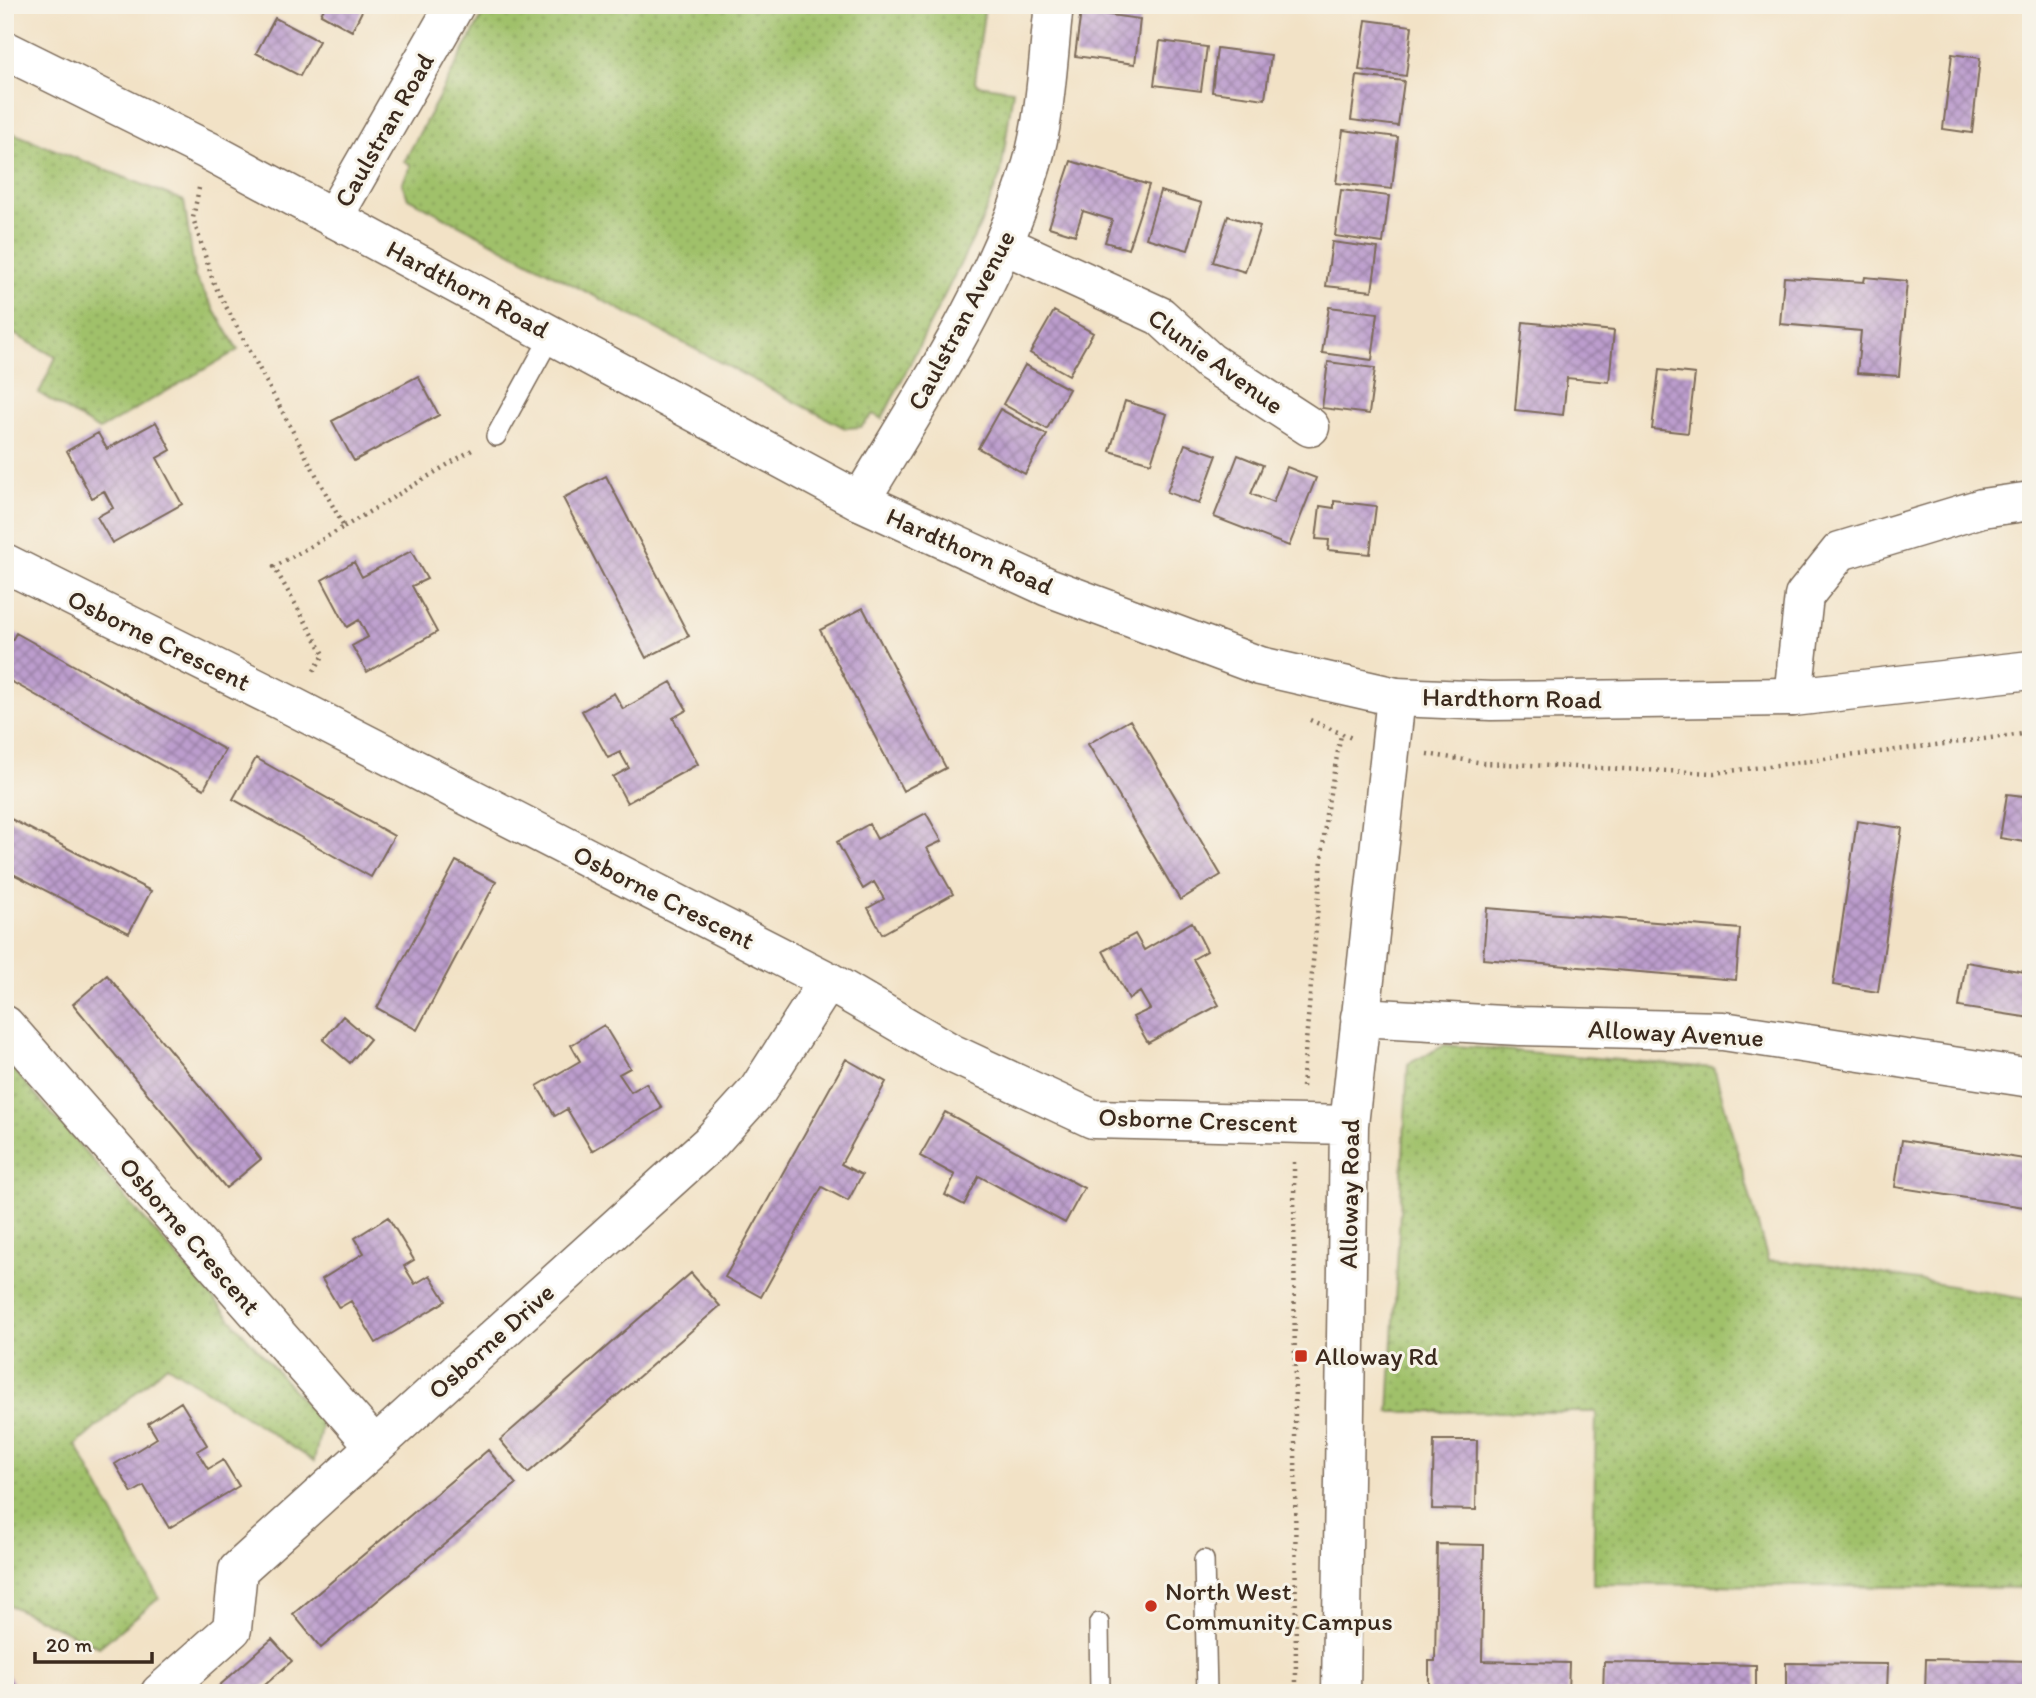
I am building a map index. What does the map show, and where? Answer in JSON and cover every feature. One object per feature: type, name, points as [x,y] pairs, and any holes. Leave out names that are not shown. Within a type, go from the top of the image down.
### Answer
[{"type":"street","name":"Caulstran Road","points":[[333,218],[455,5]]},
{"type":"street","name":"Caulstran Avenue","points":[[860,500],[933,380],[1005,245],[1033,162],[1054,5]]},
{"type":"street","name":"Hardthorn Road","points":[[5,50],[207,150],[860,500],[1048,587],[1260,666],[1396,697],[1491,701],[1793,697],[2031,670]]},
{"type":"street","name":"Clunie Avenue","points":[[1005,245],[1160,316],[1210,362],[1310,427]]},
{"type":"street","points":[[1793,697],[1804,596],[1840,551],[1982,508],[2031,501]]},
{"type":"street","name":"Osborne Crescent","points":[[5,563],[292,706],[828,981],[951,1053],[1093,1119],[1349,1125]]},
{"type":"street","name":"Alloway Road","points":[[1341,1693],[1349,1125],[1396,697]]},
{"type":"street","name":"Osborne Drive","points":[[160,1693],[232,1629],[238,1570],[710,1143],[758,1090],[828,981]]},
{"type":"street","name":"Alloway Avenue","points":[[1360,1017],[1520,1026],[1723,1031],[2031,1078]]},
{"type":"street","name":"Osborne Crescent","points":[[5,1025],[375,1446]]},
{"type":"lane","points":[[496,436],[552,334]]},
{"type":"lane","points":[[1204,1560],[1207,1693]]},
{"type":"lane","points":[[1099,1623],[1100,1693]]},
{"type":"path","points":[[207,150],[193,218],[214,284],[344,527]]},
{"type":"path","points":[[292,706],[324,654],[274,567],[496,436]]},
{"type":"path","points":[[1296,1693],[1294,1161],[1300,1124],[1307,1012],[1326,814],[1341,735]]},
{"type":"green space","points":[[488,5],[985,5],[975,81],[977,85],[1013,90],[1001,173],[982,221],[882,419],[873,414],[861,427],[845,428],[408,198],[402,184],[411,165],[404,162]]},
{"type":"green space","points":[[5,130],[184,201],[195,277],[238,350],[99,430],[39,393],[56,357],[5,329]]},
{"type":"green space","points":[[1445,1045],[1714,1068],[1768,1261],[1831,1265],[2031,1300],[2031,1588],[1593,1584],[1596,1412],[1389,1412],[1408,1064]]},
{"type":"green space","points":[[5,1060],[322,1423],[314,1461],[167,1365],[76,1445],[159,1598],[99,1647],[5,1603]]},
{"type":"building","points":[[326,5],[365,5],[352,31],[321,14]]},
{"type":"building","points":[[1344,5],[1370,5],[1370,10]]},
{"type":"building","points":[[1081,11],[1140,19],[1135,64],[1075,56]]},
{"type":"building","points":[[275,18],[319,41],[300,76],[256,53]]},
{"type":"building","points":[[1366,20],[1412,26],[1406,76],[1359,70]]},
{"type":"building","points":[[1160,41],[1207,47],[1201,91],[1154,85]]},
{"type":"building","points":[[1217,48],[1271,55],[1265,99],[1212,92]]},
{"type":"building","points":[[1952,54],[1980,58],[1972,133],[1943,129]]},
{"type":"building","points":[[1357,76],[1404,81],[1398,126],[1351,120]]},
{"type":"building","points":[[1343,130],[1398,137],[1392,189],[1336,183]]},
{"type":"building","points":[[1071,161],[1149,185],[1128,249],[1105,242],[1112,220],[1083,211],[1075,235],[1049,227]]},
{"type":"building","points":[[1341,190],[1389,196],[1383,243],[1335,236]]},
{"type":"building","points":[[1160,191],[1202,203],[1188,250],[1146,238]]},
{"type":"building","points":[[1228,216],[1260,226],[1245,272],[1213,262]]},
{"type":"building","points":[[1332,242],[1378,248],[1372,291],[1326,286]]},
{"type":"building","points":[[1784,277],[1864,282],[1865,277],[1907,281],[1899,376],[1857,373],[1861,331],[1780,324]]},
{"type":"building","points":[[1329,307],[1378,313],[1372,360],[1322,353]]},
{"type":"building","points":[[1054,311],[1093,333],[1069,375],[1030,353]]},
{"type":"building","points":[[1523,322],[1614,331],[1609,382],[1567,378],[1563,415],[1515,410]]},
{"type":"building","points":[[1328,362],[1375,368],[1369,414],[1322,408]]},
{"type":"building","points":[[1025,365],[1069,389],[1047,429],[1003,404]]},
{"type":"building","points":[[1659,370],[1695,374],[1688,433],[1652,429]]},
{"type":"building","points":[[418,376],[439,415],[354,461],[332,421]]},
{"type":"building","points":[[1125,401],[1167,414],[1151,463],[1110,451]]},
{"type":"building","points":[[1000,409],[1047,435],[1025,474],[978,448]]},
{"type":"building","points":[[156,422],[171,450],[157,458],[182,504],[112,543],[97,517],[113,508],[104,491],[92,498],[67,451],[98,433],[107,449]]},
{"type":"building","points":[[1185,444],[1217,455],[1199,504],[1167,492]]},
{"type":"building","points":[[1238,455],[1263,465],[1251,494],[1273,503],[1287,467],[1316,478],[1289,546],[1214,517]]},
{"type":"building","points":[[606,476],[689,636],[646,658],[563,498]]},
{"type":"building","points":[[1334,501],[1376,506],[1370,554],[1328,550],[1329,540],[1316,539],[1320,506],[1334,508]]},
{"type":"building","points":[[411,551],[427,579],[412,586],[437,632],[367,672],[352,646],[368,637],[359,620],[347,627],[322,580],[354,562],[362,577]]},
{"type":"building","points":[[863,608],[946,768],[903,791],[820,630]]},
{"type":"building","points":[[16,633],[225,750],[204,789],[5,678],[5,653]]},
{"type":"building","points":[[671,682],[687,710],[673,718],[698,764],[627,803],[613,777],[629,768],[620,752],[608,758],[582,711],[614,693],[623,709]]},
{"type":"building","points":[[1130,720],[1221,875],[1180,900],[1088,744]]},
{"type":"building","points":[[256,758],[394,836],[371,877],[233,799]]},
{"type":"building","points":[[2007,794],[2031,797],[2031,843],[2000,838]]},
{"type":"building","points":[[926,813],[942,841],[927,848],[953,894],[882,934],[868,908],[884,899],[874,882],[863,889],[837,842],[869,824],[877,839]]},
{"type":"building","points":[[5,816],[151,891],[129,933],[5,870]]},
{"type":"building","points":[[1857,821],[1902,828],[1878,992],[1833,985]]},
{"type":"building","points":[[456,861],[496,882],[417,1030],[377,1008]]},
{"type":"building","points":[[1487,908],[1740,929],[1736,980],[1483,959]]},
{"type":"building","points":[[1192,922],[1207,951],[1193,959],[1219,1005],[1148,1043],[1133,1017],[1150,1009],[1140,992],[1129,999],[1103,951],[1135,934],[1144,950]]},
{"type":"building","points":[[1966,962],[2031,973],[2031,1018],[1959,1007]]},
{"type":"building","points":[[107,975],[261,1159],[226,1188],[73,1004]]},
{"type":"building","points":[[343,1016],[370,1039],[350,1063],[323,1040]]},
{"type":"building","points":[[604,1025],[630,1068],[619,1074],[631,1092],[646,1083],[662,1108],[592,1151],[567,1109],[555,1116],[537,1086],[580,1061],[571,1045]]},
{"type":"building","points":[[846,1059],[886,1082],[841,1164],[862,1175],[848,1201],[822,1187],[761,1297],[725,1277]]},
{"type":"building","points":[[945,1112],[1084,1188],[1065,1223],[979,1176],[964,1205],[945,1195],[955,1175],[920,1156]]},
{"type":"building","points":[[1902,1140],[2031,1160],[2031,1208],[1895,1187]]},
{"type":"building","points":[[388,1217],[414,1260],[404,1266],[415,1284],[430,1275],[446,1301],[376,1343],[351,1301],[339,1308],[322,1279],[364,1253],[355,1238]]},
{"type":"building","points":[[691,1273],[720,1306],[528,1473],[500,1440]]},
{"type":"building","points":[[181,1402],[207,1445],[197,1451],[208,1469],[223,1460],[239,1486],[169,1528],[144,1486],[132,1493],[115,1464],[157,1438],[148,1423]]},
{"type":"building","points":[[1434,1440],[1477,1440],[1476,1510],[1432,1509]]},
{"type":"building","points":[[488,1450],[516,1484],[321,1648],[293,1614]]},
{"type":"building","points":[[1437,1544],[1484,1545],[1482,1661],[1569,1663],[1568,1693],[1429,1693],[1429,1661],[1435,1661]]},
{"type":"building","points":[[272,1639],[292,1661],[256,1693],[211,1693]]},
{"type":"building","points":[[1926,1659],[2031,1661],[2031,1693],[1925,1693]]},
{"type":"building","points":[[1604,1662],[1756,1665],[1756,1693],[1603,1693]]},
{"type":"building","points":[[1786,1663],[1888,1664],[1887,1693],[1786,1693]]},
{"type":"building","points":[[5,1670],[16,1687],[6,1693],[5,1693]]},
{"type":"place","name":"Alloway Rd","points":[[1301,1356]]},
{"type":"place","name":"North West Community Campus","points":[[1151,1606]]}]
